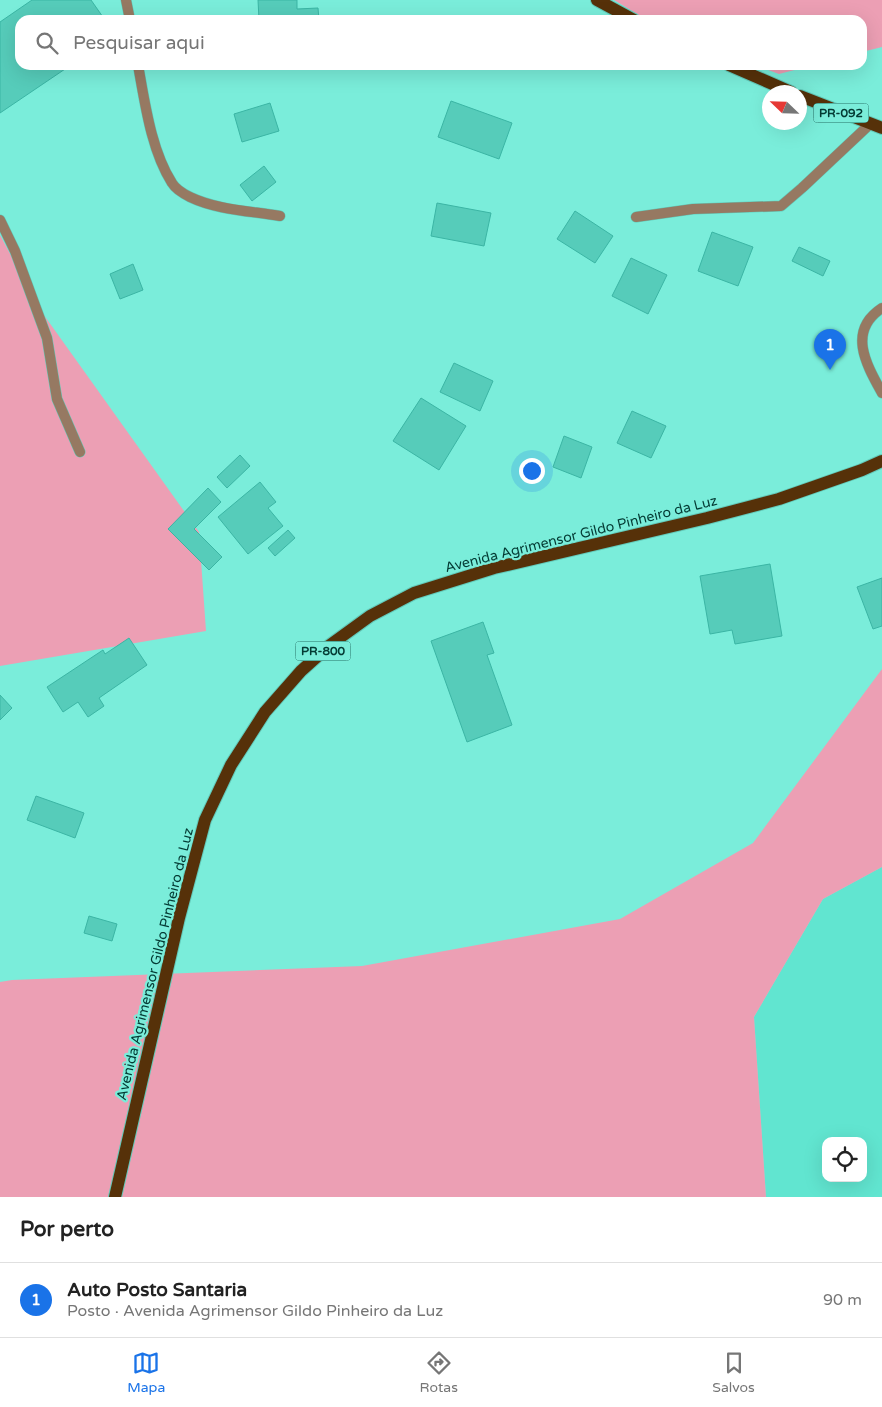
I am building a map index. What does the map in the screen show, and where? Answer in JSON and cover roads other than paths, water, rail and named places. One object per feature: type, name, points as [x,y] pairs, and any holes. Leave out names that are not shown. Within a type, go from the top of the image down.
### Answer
[{"type":"main road","points":[[596,0],[624,15]]},
{"type":"main road","points":[[740,70],[775,85]]},
{"type":"main road","name":"PR-092","points":[[807,99],[876,126]]},
{"type":"main road","name":"Avenida Agrimensor Gildo Pinheiro da Luz","points":[[115,1197],[179,918],[205,820],[236,757],[266,712],[301,671],[330,645],[370,616],[414,593],[494,568],[707,518],[779,499],[862,470],[882,461]]},
{"type":"street","points":[[126,0],[129,15]]},
{"type":"street","points":[[139,70],[159,158],[173,185],[188,196],[205,203],[280,216]]},
{"type":"street","points":[[636,217],[694,209],[781,206],[876,126]]},
{"type":"street","points":[[0,220],[15,251],[47,338],[57,399],[80,452]]},
{"type":"street","points":[[882,308],[874,313],[866,322],[862,336],[863,354],[870,372],[882,393]]},
{"type":"place","name":"Auto Posto Santaria","points":[[830,370]]}]
